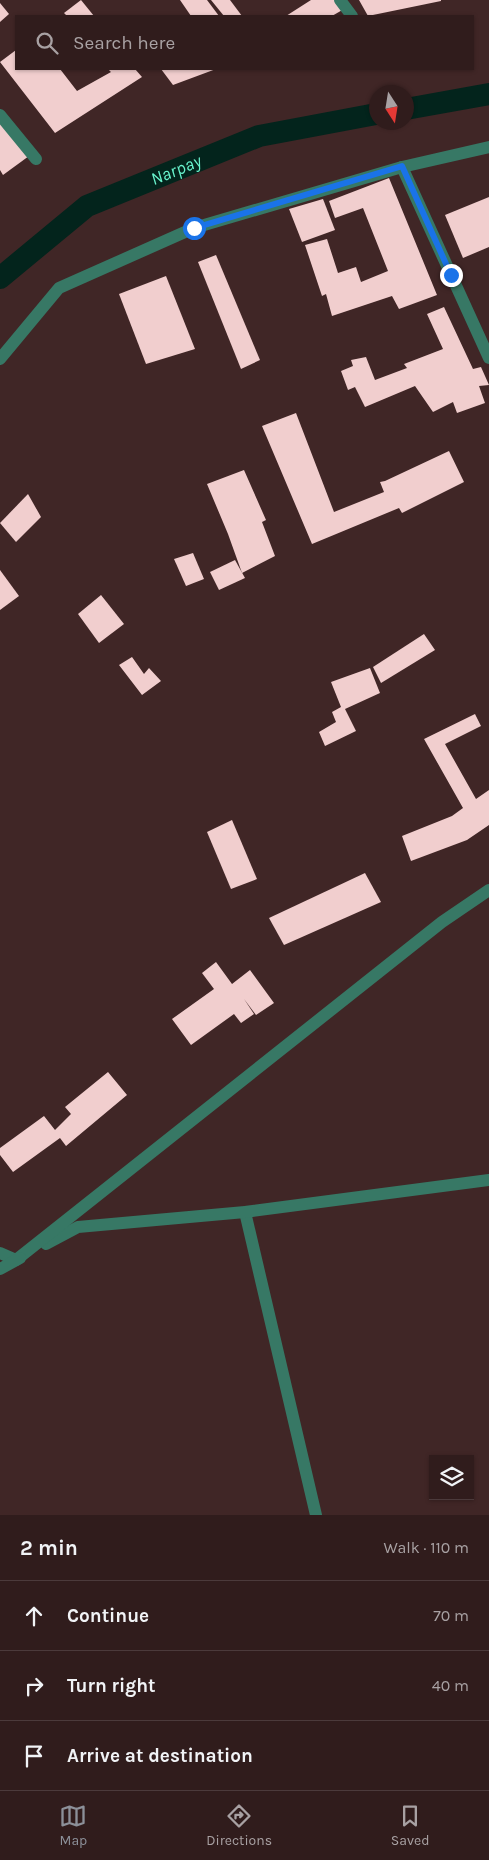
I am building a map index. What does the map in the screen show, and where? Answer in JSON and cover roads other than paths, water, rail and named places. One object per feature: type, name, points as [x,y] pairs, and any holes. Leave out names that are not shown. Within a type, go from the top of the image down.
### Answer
[{"type":"street","points":[[340,0],[351,15]]},
{"type":"street","points":[[0,115],[36,159]]},
{"type":"street","points":[[0,359],[59,288],[194,228],[402,166],[489,147]]},
{"type":"street","points":[[402,166],[489,358]]},
{"type":"street","points":[[16,1260],[442,922],[489,890]]},
{"type":"street","points":[[0,1269],[78,1227],[245,1212],[489,1180]]},
{"type":"street","points":[[245,1212],[316,1515]]},
{"type":"street","points":[[0,1253],[16,1260]]},
{"type":"waterway","name":"Narpay","points":[[414,108],[489,94]]},
{"type":"waterway","name":"Narpay","points":[[0,278],[87,206],[259,136],[369,115]]}]
